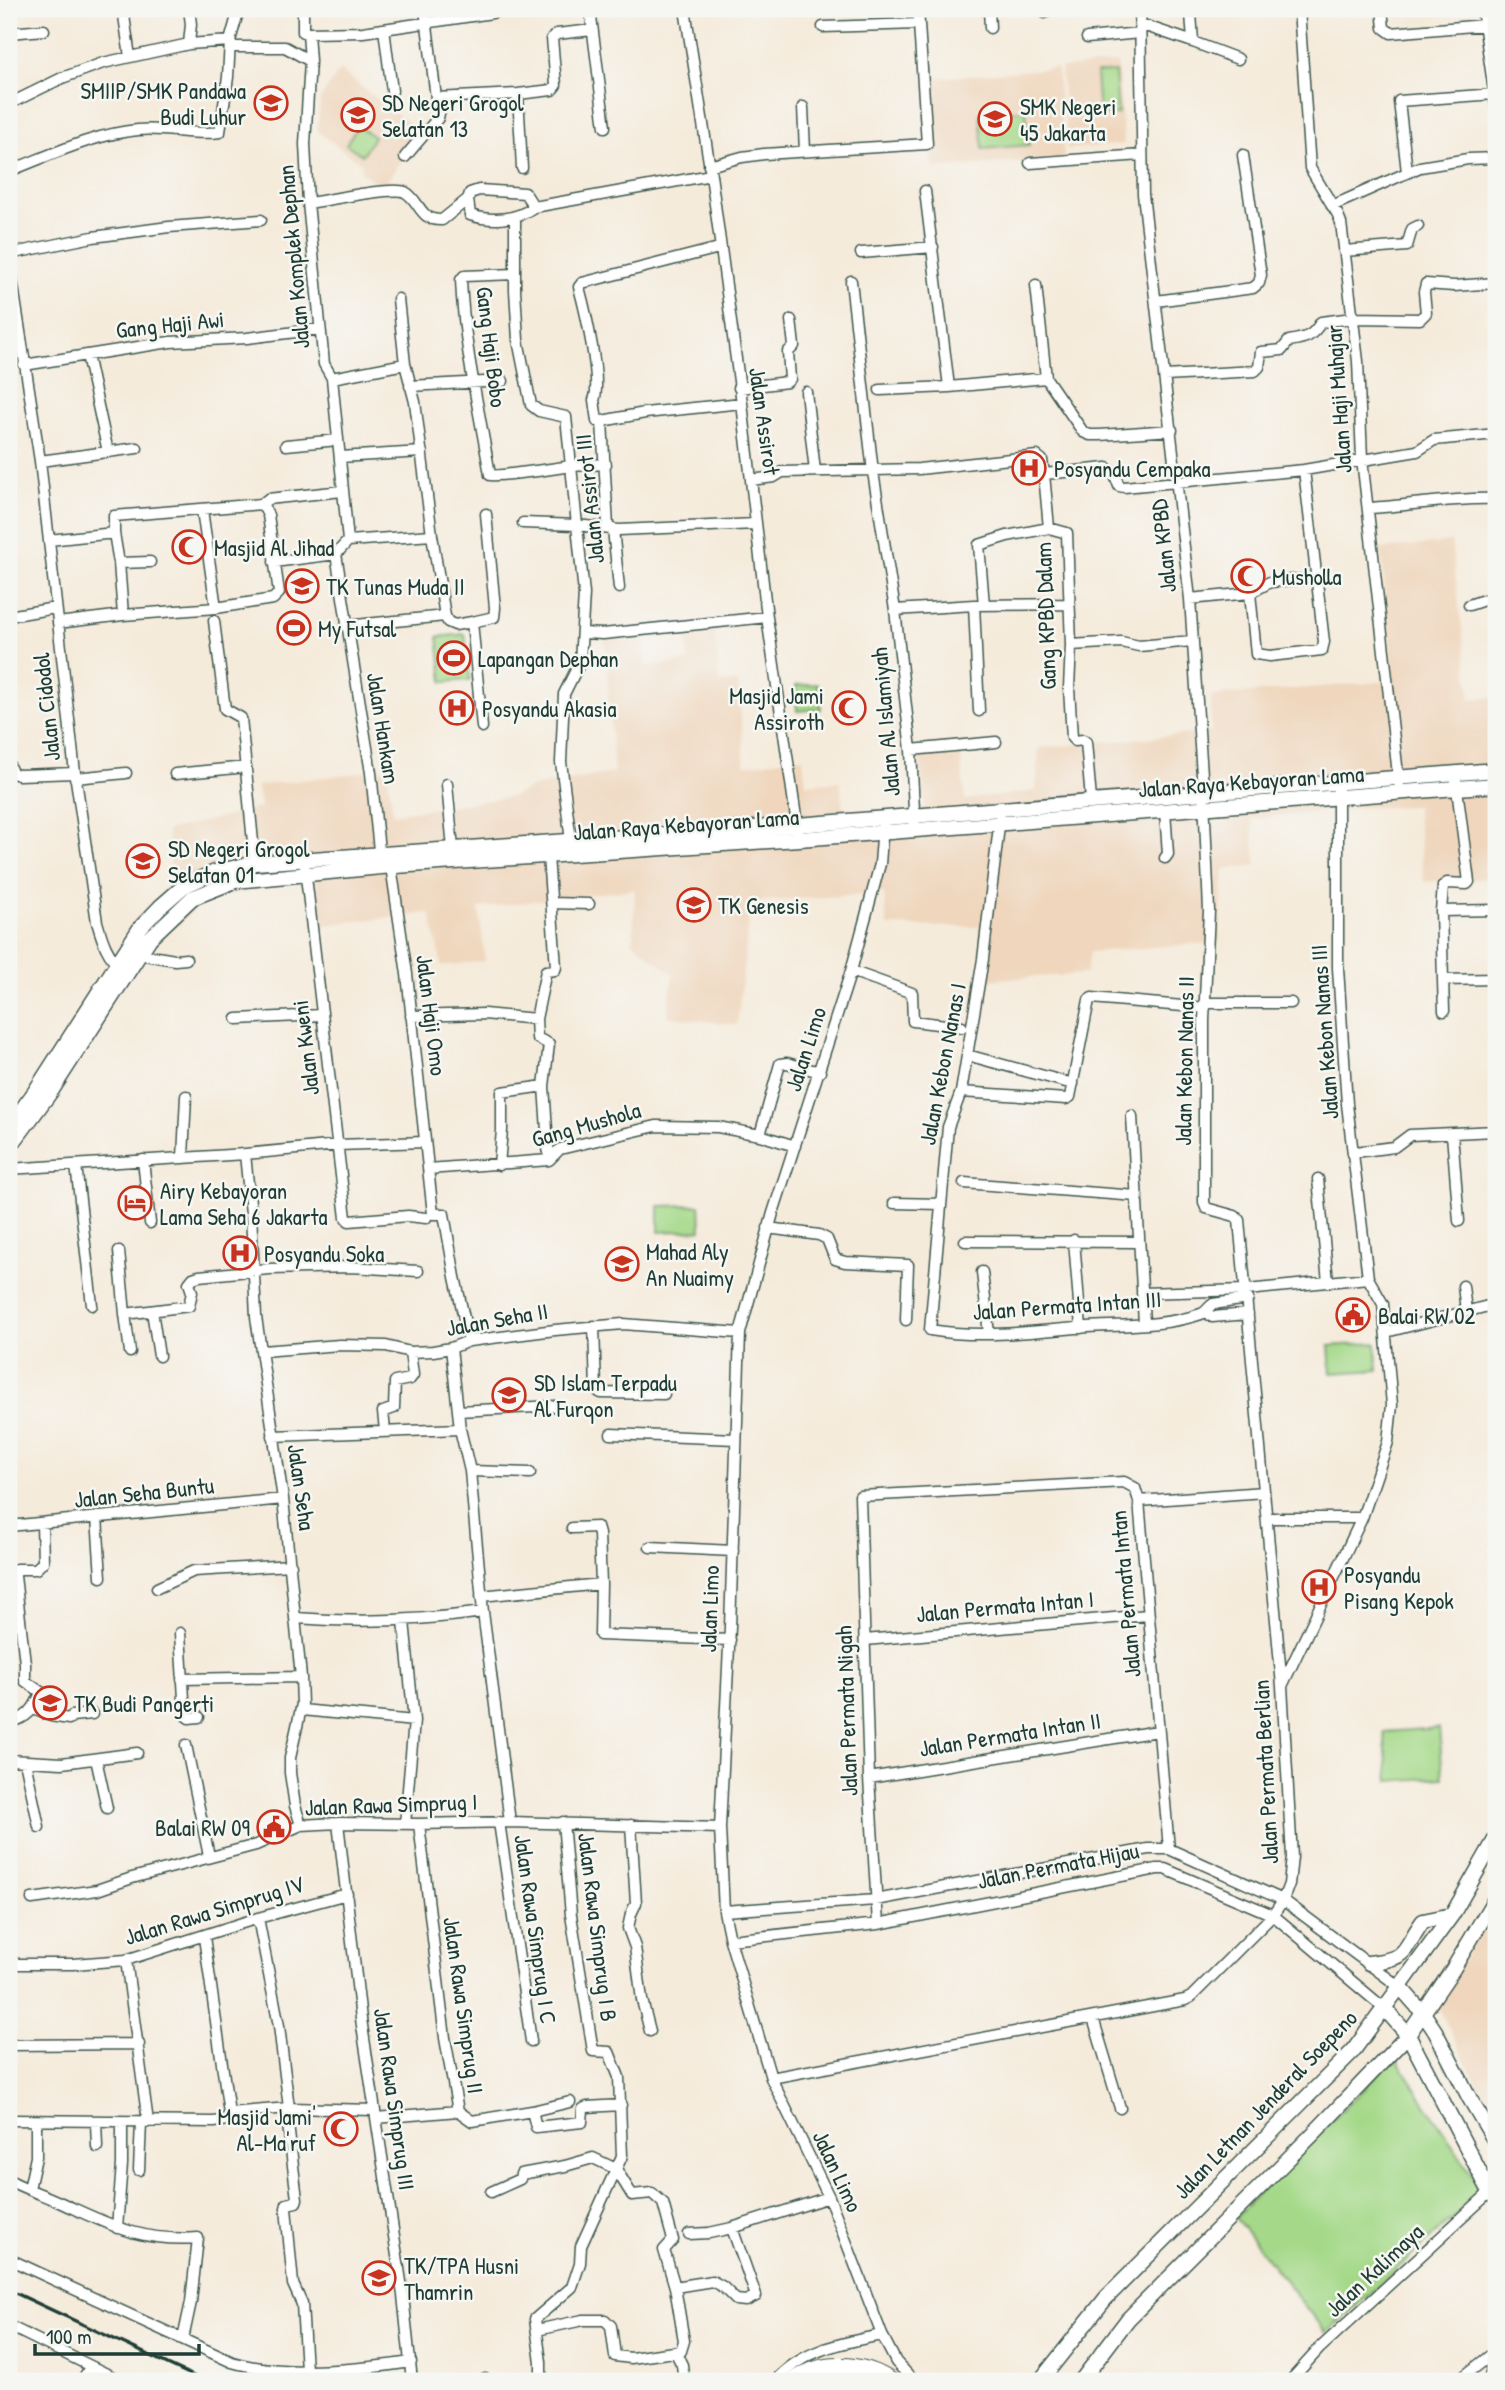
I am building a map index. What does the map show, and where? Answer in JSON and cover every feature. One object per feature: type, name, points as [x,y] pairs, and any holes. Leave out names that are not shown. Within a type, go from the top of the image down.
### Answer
[{"type":"highway","points":[[793,2381],[815,2370],[841,2367],[871,2371],[891,2381]]},
{"type":"main road","name":"Jalan Raya Kebayoran Lama","points":[[9,1148],[52,1090],[122,968],[140,928],[184,886],[215,872],[255,863],[305,866],[548,856],[597,846],[915,822],[999,808],[1496,770]]},
{"type":"main road","name":"Jalan Raya Kebayoran Lama","points":[[915,822],[1000,824],[1496,785]]},
{"type":"main road","points":[[1234,790],[1235,806]]},
{"type":"main road","name":"Jalan Raya Kebayoran Lama","points":[[384,862],[453,849],[571,841],[597,846]]},
{"type":"main road","name":"Jalan Raya Kebayoran Lama","points":[[9,1127],[122,968],[139,954],[158,929],[192,898],[235,881],[305,866]]},
{"type":"main road","name":"Jalan Letnan Jenderal Soepeno","points":[[1041,2381],[1106,2298],[1353,2051],[1452,1915],[1495,1845]]},
{"type":"main road","points":[[1081,2381],[1128,2319],[1315,2133],[1408,2035],[1496,1896]]},
{"type":"main road","points":[[1369,1964],[1392,1960],[1402,1955],[1423,1921],[1452,1915]]},
{"type":"main road","name":"Jalan Permata Hijau","points":[[1401,1988],[1423,2013],[1496,2143]]},
{"type":"main road","name":"Jalan Permata Hijau","points":[[1385,2009],[1408,2035],[1493,2195]]},
{"type":"street","points":[[123,9],[131,57]]},
{"type":"street","points":[[189,9],[189,44]]},
{"type":"street","name":"Jalan Komplek Dephan","points":[[303,9],[303,32],[308,39],[310,61],[305,144],[308,204],[324,364],[332,378],[348,541]]},
{"type":"street","points":[[405,157],[432,126],[440,109],[436,98],[425,9]]},
{"type":"street","points":[[308,39],[321,35],[492,13],[501,9]]},
{"type":"street","points":[[590,9],[606,127]]},
{"type":"street","name":"Jalan Assirot","points":[[685,9],[742,403],[767,617],[798,832]]},
{"type":"street","points":[[534,207],[525,193],[479,190],[470,193],[468,199],[470,215],[515,217],[534,207],[710,171],[742,157],[927,144],[918,9]]},
{"type":"street","points":[[989,9],[990,28]]},
{"type":"street","name":"Jalan KPBD","points":[[1140,9],[1143,194],[1190,599],[1205,808]]},
{"type":"street","points":[[1192,42],[1191,13],[1203,9]]},
{"type":"street","name":"Jalan Haji Muhajar","points":[[1299,9],[1310,168],[1340,223],[1353,318],[1362,459],[1399,793]]},
{"type":"street","points":[[1382,9],[1384,28],[1391,33],[1496,24]]},
{"type":"street","points":[[1407,172],[1399,101],[1495,99],[1482,9]]},
{"type":"street","points":[[9,171],[97,137],[122,132],[176,129],[220,132],[231,41],[239,11]]},
{"type":"street","points":[[823,27],[919,24]]},
{"type":"street","points":[[384,29],[392,91]]},
{"type":"street","points":[[9,33],[44,30]]},
{"type":"street","points":[[436,98],[552,90],[555,87],[551,41],[554,36],[592,30]]},
{"type":"street","points":[[1087,38],[1140,30],[1192,42],[1238,59]]},
{"type":"street","points":[[9,104],[75,72],[189,44],[231,41],[285,47],[310,61]]},
{"type":"street","points":[[518,94],[522,168]]},
{"type":"street","points":[[803,107],[805,151]]},
{"type":"street","points":[[1030,163],[1142,155]]},
{"type":"street","points":[[1156,301],[1253,288],[1259,283],[1261,275],[1243,155]]},
{"type":"street","points":[[1332,206],[1420,167],[1468,159],[1496,158]]},
{"type":"street","points":[[308,204],[375,192],[402,191],[422,212],[438,221],[468,199]]},
{"type":"street","points":[[925,191],[949,387]]},
{"type":"street","points":[[515,217],[519,340],[531,405],[539,411],[566,417],[584,594],[580,662],[564,694],[561,762],[571,841]]},
{"type":"street","points":[[9,254],[118,233],[261,220]]},
{"type":"street","points":[[1344,251],[1407,246],[1412,229],[1418,226]]},
{"type":"street","points":[[860,253],[933,247]]},
{"type":"street","points":[[603,421],[597,421],[595,411],[596,378],[579,287],[582,283],[719,248]]},
{"type":"street","name":"Jalan Cidodol","points":[[9,260],[14,330],[24,365],[40,461],[75,776],[97,922],[104,945],[122,968]]},
{"type":"street","name":"Gang Haji Bobo","points":[[515,274],[470,275],[461,280],[465,335],[490,475],[494,477],[519,471],[571,466]]},
{"type":"street","name":"Jalan Al Islamiyah","points":[[851,281],[873,472],[895,611],[911,750],[915,822]]},
{"type":"street","points":[[1165,376],[1255,371],[1259,367],[1261,352],[1282,350],[1289,341],[1308,338],[1314,334],[1321,322],[1353,318],[1420,319],[1426,313],[1426,284],[1454,286],[1496,283]]},
{"type":"street","points":[[1036,285],[1046,378],[1086,435],[1172,430]]},
{"type":"street","points":[[398,299],[405,365],[415,402],[445,616],[448,622],[455,625],[494,617],[486,514]]},
{"type":"street","points":[[739,388],[787,382],[790,379],[788,352],[794,346],[791,320]]},
{"type":"street","name":"Gang Haji Awi","points":[[24,365],[170,342],[247,338],[320,329]]},
{"type":"street","points":[[87,355],[108,452]]},
{"type":"street","points":[[332,378],[405,365]]},
{"type":"street","points":[[880,390],[1046,378]]},
{"type":"street","points":[[410,386],[503,381]]},
{"type":"street","points":[[806,392],[815,471]]},
{"type":"street","name":"Jalan Assirot III","points":[[619,587],[611,528],[603,421],[645,413],[742,403]]},
{"type":"street","points":[[751,480],[774,477],[779,472],[873,472],[1037,456],[1042,460],[1044,474],[1107,468],[1111,470],[1119,486],[1304,470],[1420,450],[1434,440],[1496,434]]},
{"type":"street","points":[[286,445],[338,440]]},
{"type":"street","points":[[40,461],[137,448]]},
{"type":"street","points":[[340,457],[422,452]]},
{"type":"street","points":[[571,466],[606,464]]},
{"type":"street","points":[[1250,593],[1256,654],[1264,656],[1317,653],[1322,650],[1324,642],[1304,470]]},
{"type":"street","name":"Gang KPBD Dalam","points":[[1044,474],[1049,528],[1067,533],[1072,738],[1074,741],[1085,740],[1091,800]]},
{"type":"street","points":[[122,615],[114,516],[262,504],[268,499],[342,491]]},
{"type":"street","points":[[1369,508],[1416,506],[1472,498],[1496,499]]},
{"type":"street","points":[[58,623],[216,608],[277,597],[279,593],[268,515],[262,504]]},
{"type":"street","points":[[202,510],[216,608]]},
{"type":"street","points":[[523,523],[611,528],[755,524]]},
{"type":"street","points":[[979,711],[979,545],[1007,536],[1049,528]]},
{"type":"street","points":[[49,540],[114,533]]},
{"type":"street","points":[[274,562],[336,554],[348,541],[432,535]]},
{"type":"street","name":"Jalan Hankam","points":[[336,554],[384,862]]},
{"type":"street","points":[[119,563],[150,562]]},
{"type":"street","points":[[1190,599],[1250,593],[1270,582],[1317,578]]},
{"type":"street","points":[[1469,605],[1496,596]]},
{"type":"street","points":[[895,611],[979,605],[1070,604]]},
{"type":"street","points":[[9,616],[55,608]]},
{"type":"street","points":[[346,626],[445,616]]},
{"type":"street","points":[[582,633],[603,634],[767,617]]},
{"type":"street","points":[[214,621],[225,709],[241,718],[255,863]]},
{"type":"street","points":[[472,622],[482,727]]},
{"type":"street","points":[[1071,645],[1121,642],[1139,646],[1192,641]]},
{"type":"street","points":[[911,750],[996,742]]},
{"type":"street","points":[[9,758],[12,773],[19,775],[126,773]]},
{"type":"street","points":[[175,774],[246,766]]},
{"type":"street","points":[[1444,1011],[1441,911],[1444,884],[1469,882],[1456,773]]},
{"type":"street","name":"Jalan Kebon Nanas III","points":[[1337,782],[1340,1008],[1347,1104],[1355,1152],[1368,1278]]},
{"type":"street","points":[[447,784],[453,849]]},
{"type":"street","name":"Jalan Kebon Nanas I","points":[[930,1330],[948,1127],[961,1092],[967,1055],[1000,824],[999,808]]},
{"type":"street","name":"Jalan Kebon Nanas II","points":[[1205,808],[1209,911],[1205,1005],[1204,1205],[1208,1209],[1238,1217],[1247,1294]]},
{"type":"street","points":[[1165,811],[1168,854],[1165,858]]},
{"type":"street","name":"Jalan Limo","points":[[883,825],[880,864],[851,971],[768,1228],[740,1333],[730,1640],[720,1828],[724,1911],[771,2078],[829,2197],[882,2335],[896,2362],[914,2381]]},
{"type":"street","points":[[548,856],[556,967],[555,970],[546,971],[536,1019],[537,1038],[549,1044],[544,1086],[549,1160]]},
{"type":"street","name":"Jalan Haji Omo","points":[[384,862],[411,1016],[433,1214],[444,1214],[454,1277],[469,1341]]},
{"type":"street","name":"Jalan Kweni","points":[[305,866],[347,1220],[408,1216],[426,1218]]},
{"type":"street","points":[[552,903],[589,904]]},
{"type":"street","points":[[1441,911],[1496,910]]},
{"type":"street","points":[[139,954],[174,960],[186,959]]},
{"type":"street","points":[[851,971],[912,993],[913,1021],[962,1027]]},
{"type":"street","points":[[1444,980],[1496,979]]},
{"type":"street","points":[[961,1092],[1066,1099],[1072,1094],[1081,1031],[1090,999],[1205,1005],[1291,1003]]},
{"type":"street","points":[[411,1016],[484,1014],[536,1019]]},
{"type":"street","points":[[237,1019],[322,1015]]},
{"type":"street","points":[[967,1055],[1073,1084]]},
{"type":"street","points":[[760,1135],[780,1065],[787,1063],[820,1072]]},
{"type":"street","points":[[499,1165],[502,1092],[544,1086]]},
{"type":"street","points":[[183,1157],[186,1096]]},
{"type":"street","points":[[1132,1115],[1144,1323]]},
{"type":"street","name":"Gang Mushola","points":[[428,1169],[549,1160],[560,1149],[656,1126],[718,1127],[760,1135],[795,1146]]},
{"type":"street","points":[[1355,1152],[1394,1147],[1410,1135],[1496,1131]]},
{"type":"street","points":[[1452,1134],[1459,1221]]},
{"type":"street","points":[[9,1169],[245,1154],[338,1145],[425,1142]]},
{"type":"street","name":"Jalan Seha","points":[[245,1154],[256,1317],[283,1499],[301,1677],[302,1710],[290,1758],[295,1806],[301,1825]]},
{"type":"street","points":[[143,1160],[150,1223]]},
{"type":"street","points":[[76,1165],[92,1305]]},
{"type":"street","points":[[1318,1179],[1328,1282]]},
{"type":"street","points":[[964,1183],[1137,1196]]},
{"type":"street","points":[[894,1203],[941,1204]]},
{"type":"street","points":[[768,1228],[819,1235],[827,1239],[835,1259],[845,1262],[908,1265],[906,1320]]},
{"type":"street","points":[[1074,1240],[1081,1328]]},
{"type":"street","points":[[965,1241],[1139,1242]]},
{"type":"street","points":[[118,1251],[130,1352]]},
{"type":"street","points":[[125,1314],[189,1306],[192,1293],[189,1283],[193,1278],[252,1271],[351,1267],[418,1271]]},
{"type":"street","points":[[982,1272],[989,1334]]},
{"type":"street","points":[[1143,1293],[1247,1294],[1368,1278],[1383,1304],[1392,1405],[1383,1457],[1362,1518],[1282,1686]]},
{"type":"street","points":[[1463,1286],[1466,1311]]},
{"type":"street","name":"Jalan Permata Intan III","points":[[930,1330],[952,1334],[989,1334],[1144,1323],[1206,1312],[1213,1304],[1247,1294]]},
{"type":"street","name":"Jalan Permata Berlian","points":[[771,2078],[1185,2000],[1273,1915],[1283,1900],[1292,1870],[1292,1857],[1282,1686],[1252,1378],[1247,1294]]},
{"type":"street","points":[[1386,1332],[1496,1304]]},
{"type":"street","points":[[152,1311],[159,1356]]},
{"type":"street","name":"Jalan Permata Intan III","points":[[1206,1312],[1212,1317],[1248,1314]]},
{"type":"street","name":"Jalan Seha II","points":[[262,1350],[340,1345],[386,1346],[410,1352],[451,1348],[469,1341],[623,1324],[740,1333]]},
{"type":"street","points":[[594,1326],[596,1390],[601,1393],[664,1394]]},
{"type":"street","name":"Jalan Rawa Simprug I C","points":[[451,1348],[460,1429],[470,1471],[482,1612],[531,2041]]},
{"type":"street","points":[[385,1430],[384,1410],[394,1408],[395,1382],[413,1376],[410,1352]]},
{"type":"street","points":[[458,1411],[555,1406]]},
{"type":"street","points":[[273,1436],[460,1429]]},
{"type":"street","points":[[611,1434],[736,1438]]},
{"type":"street","points":[[470,1471],[530,1473]]},
{"type":"street","name":"Jalan Permata Intan","points":[[860,1496],[1124,1482],[1135,1488],[1139,1501],[1169,1849]]},
{"type":"street","points":[[1139,1501],[1264,1492]]},
{"type":"street","name":"Jalan Permata Nigah","points":[[860,1496],[869,1778],[878,1924]]},
{"type":"street","name":"Jalan Seha Buntu","points":[[9,1526],[283,1499]]},
{"type":"street","points":[[97,1517],[102,1577]]},
{"type":"street","points":[[1266,1518],[1362,1518]]},
{"type":"street","points":[[9,1721],[21,1720],[33,1709],[41,1694],[39,1689],[25,1681],[15,1576],[16,1569],[36,1569],[43,1562],[42,1522]]},
{"type":"street","points":[[572,1528],[597,1527],[601,1584],[600,1635],[730,1640]]},
{"type":"street","points":[[650,1547],[733,1551]]},
{"type":"street","points":[[157,1588],[194,1571],[291,1565]]},
{"type":"street","points":[[481,1596],[601,1584]]},
{"type":"street","points":[[296,1618],[360,1622],[404,1621],[482,1612]]},
{"type":"street","name":"Jalan Permata Intan I","points":[[865,1640],[1147,1615]]},
{"type":"street","points":[[404,1621],[414,1721],[405,1824]]},
{"type":"street","points":[[180,1633],[185,1714],[189,1718],[199,1717]]},
{"type":"street","points":[[182,1679],[301,1677]]},
{"type":"street","points":[[33,1709],[69,1719],[72,1716],[92,1714]]},
{"type":"street","points":[[302,1710],[414,1721]]},
{"type":"street","name":"Jalan Permata Intan II","points":[[869,1778],[1158,1731]]},
{"type":"street","points":[[186,1745],[209,1856]]},
{"type":"street","points":[[9,1760],[62,1763],[137,1754]]},
{"type":"street","points":[[96,1759],[107,1808]]},
{"type":"street","points":[[25,1761],[38,1827]]},
{"type":"street","name":"Jalan Rawa Simprug I","points":[[32,1899],[97,1890],[209,1856],[256,1845],[301,1825],[563,1822],[720,1828]]},
{"type":"street","name":"Jalan Rawa Simprug I B","points":[[563,1822],[571,1915],[593,2051],[610,2052],[617,2070],[621,2105]]},
{"type":"street","name":"Jalan Rawa Simprug III","points":[[338,1823],[412,2381]]},
{"type":"street","name":"Jalan Rawa Simprug II","points":[[9,2120],[214,2122],[227,2120],[229,2113],[288,2108],[375,2114],[458,2111],[445,2038],[419,1824]]},
{"type":"street","points":[[631,1825],[636,1903],[628,1928],[634,1942],[642,2000],[650,2031]]},
{"type":"street","name":"Jalan Permata Hijau","points":[[724,1911],[876,1900],[1148,1849],[1169,1849],[1283,1900],[1401,1988]]},
{"type":"street","name":"Jalan Permata Hijau","points":[[730,1940],[878,1924],[1157,1869],[1172,1871],[1273,1915],[1385,2009]]},
{"type":"street","name":"Jalan Rawa Simprug IV","points":[[9,1964],[73,1964],[126,1960],[258,1918],[347,1894]]},
{"type":"street","points":[[258,1918],[279,2026],[288,2108],[297,2199],[296,2202],[287,2204],[286,2208],[293,2284],[302,2304],[306,2370]]},
{"type":"street","points":[[204,1937],[229,2113]]},
{"type":"street","points":[[126,1960],[139,2044],[145,2122],[139,2170]]},
{"type":"street","points":[[1093,2018],[1120,2108]]},
{"type":"street","points":[[9,2045],[139,2044]]},
{"type":"street","points":[[458,2111],[472,2121],[570,2102]]},
{"type":"street","points":[[532,2111],[536,2127],[582,2122],[583,2109],[587,2107],[621,2105],[622,2156],[581,2246],[580,2263],[572,2287],[536,2318],[541,2381]]},
{"type":"street","points":[[29,2189],[36,2157],[36,2121]]},
{"type":"street","points":[[96,2122],[97,2147]]},
{"type":"street","points":[[117,2228],[122,2122]]},
{"type":"street","points":[[491,2192],[520,2179],[521,2174],[593,2158],[616,2169],[632,2195],[652,2193],[663,2203],[673,2240],[664,2250],[675,2287],[684,2345],[681,2351],[625,2358],[615,2356],[611,2326],[605,2320],[583,2320],[537,2330]]},
{"type":"street","points":[[9,2180],[117,2228],[142,2236],[174,2240],[198,2238],[191,2302],[183,2339]]},
{"type":"street","name":"Jalan Kalimaya","points":[[1290,2381],[1320,2348],[1493,2195]]},
{"type":"street","points":[[689,2234],[732,2228],[829,2197]]},
{"type":"street","points":[[675,2287],[712,2281],[723,2287],[736,2300],[754,2298],[757,2292],[732,2228]]},
{"type":"street","points":[[9,2259],[247,2367],[306,2370],[374,2368],[411,2362]]},
{"type":"street","points":[[9,2326],[90,2367],[106,2378],[121,2381]]},
{"type":"street","points":[[775,2381],[798,2362],[824,2347],[882,2335]]},
{"type":"street","points":[[1458,2381],[1496,2352]]},
{"type":"street","points":[[1489,2381],[1496,2352]]},
{"type":"street","points":[[677,2353],[684,2381]]},
{"type":"street","points":[[82,2381],[90,2367]]},
{"type":"shaded area","points":[[1117,63],[1124,144],[1067,149],[1061,68]]},
{"type":"shaded area","name":"SMK Negeri 45 Jakarta","points":[[1057,68],[1064,158],[933,169],[926,79]]},
{"type":"shaded area","name":"SD Negeri Grogol Selatan 13","points":[[340,70],[420,132],[383,187],[361,172],[362,164],[317,131],[320,99]]},
{"type":"shaded area","points":[[1451,542],[1471,699],[1496,697],[1496,878],[1424,882],[1416,806],[1355,808],[1252,819],[1256,865],[1224,869],[1219,942],[1090,952],[1086,974],[985,980],[979,927],[887,926],[884,893],[751,902],[737,1025],[667,1016],[673,974],[633,942],[635,889],[479,908],[485,961],[442,966],[430,913],[322,925],[316,881],[273,885],[203,901],[177,926],[167,831],[260,808],[257,786],[387,769],[393,814],[511,797],[536,786],[614,773],[605,639],[642,634],[647,666],[689,662],[686,632],[714,626],[720,683],[738,682],[745,765],[803,757],[806,784],[840,781],[844,818],[925,808],[919,751],[960,747],[965,800],[1036,791],[1039,748],[1211,732],[1211,696],[1393,681],[1381,549]]},
{"type":"shaded area","points":[[1496,1903],[1496,2121],[1437,2005]]},
{"type":"green space","points":[[1115,72],[1118,114],[1099,115],[1096,73]]},
{"type":"green space","points":[[1026,110],[1029,145],[983,149],[980,114]]},
{"type":"green space","points":[[358,126],[374,137],[362,155],[346,144]]},
{"type":"green space","name":"Lapangan Dephan","points":[[465,634],[470,680],[443,682],[438,637]]},
{"type":"green space","points":[[818,684],[821,709],[797,711],[795,686]]},
{"type":"green space","points":[[700,1205],[701,1230],[659,1232],[659,1206]]},
{"type":"green space","points":[[1376,1343],[1378,1370],[1331,1373],[1329,1346]]},
{"type":"green space","points":[[1439,1728],[1443,1777],[1389,1781],[1384,1732]]},
{"type":"green space","points":[[1395,2057],[1483,2191],[1326,2333],[1235,2217]]},
{"type":"railway","points":[[9,2290],[204,2381]]},
{"type":"place","name":"SMIIP/SMK Pandawa Budi Luhur","points":[[271,103]]},
{"type":"place","name":"SD Negeri Grogol Selatan 13","points":[[358,115]]},
{"type":"place","name":"SMK Negeri 45 Jakarta","points":[[995,119]]},
{"type":"place","name":"Posyandu Cempaka","points":[[1029,468]]},
{"type":"place","name":"Masjid Al Jihad","points":[[189,547]]},
{"type":"place","name":"Musholla","points":[[1248,576]]},
{"type":"place","name":"TK Tunas Muda II","points":[[302,586]]},
{"type":"place","name":"My Futsal","points":[[294,628]]},
{"type":"place","name":"Lapangan Dephan","points":[[454,658]]},
{"type":"place","name":"Posyandu Akasia","points":[[457,708]]},
{"type":"place","name":"Masjid Jami Assiroth","points":[[849,708]]},
{"type":"place","name":"SD Negeri Grogol Selatan 01","points":[[143,861]]},
{"type":"place","name":"TK Genesis","points":[[694,905]]},
{"type":"place","name":"Airy Kebayoran Lama Seha 6 Jakarta","points":[[135,1203]]},
{"type":"place","name":"Posyandu Soka","points":[[240,1253]]},
{"type":"place","name":"Mahad Aly An Nuaimy","points":[[622,1264]]},
{"type":"place","name":"Balai RW 02","points":[[1353,1315]]},
{"type":"place","name":"SD Islam Terpadu Al Furqon","points":[[509,1395]]},
{"type":"place","name":"Posyandu Pisang Kepok","points":[[1319,1587]]},
{"type":"place","name":"TK Budi Pangerti","points":[[50,1703]]},
{"type":"place","name":"Balai RW 09","points":[[274,1827]]},
{"type":"place","name":"Masjid Jami' Al-Ma'ruf","points":[[341,2129]]},
{"type":"place","name":"TK/TPA Husni Thamrin","points":[[379,2278]]}]
